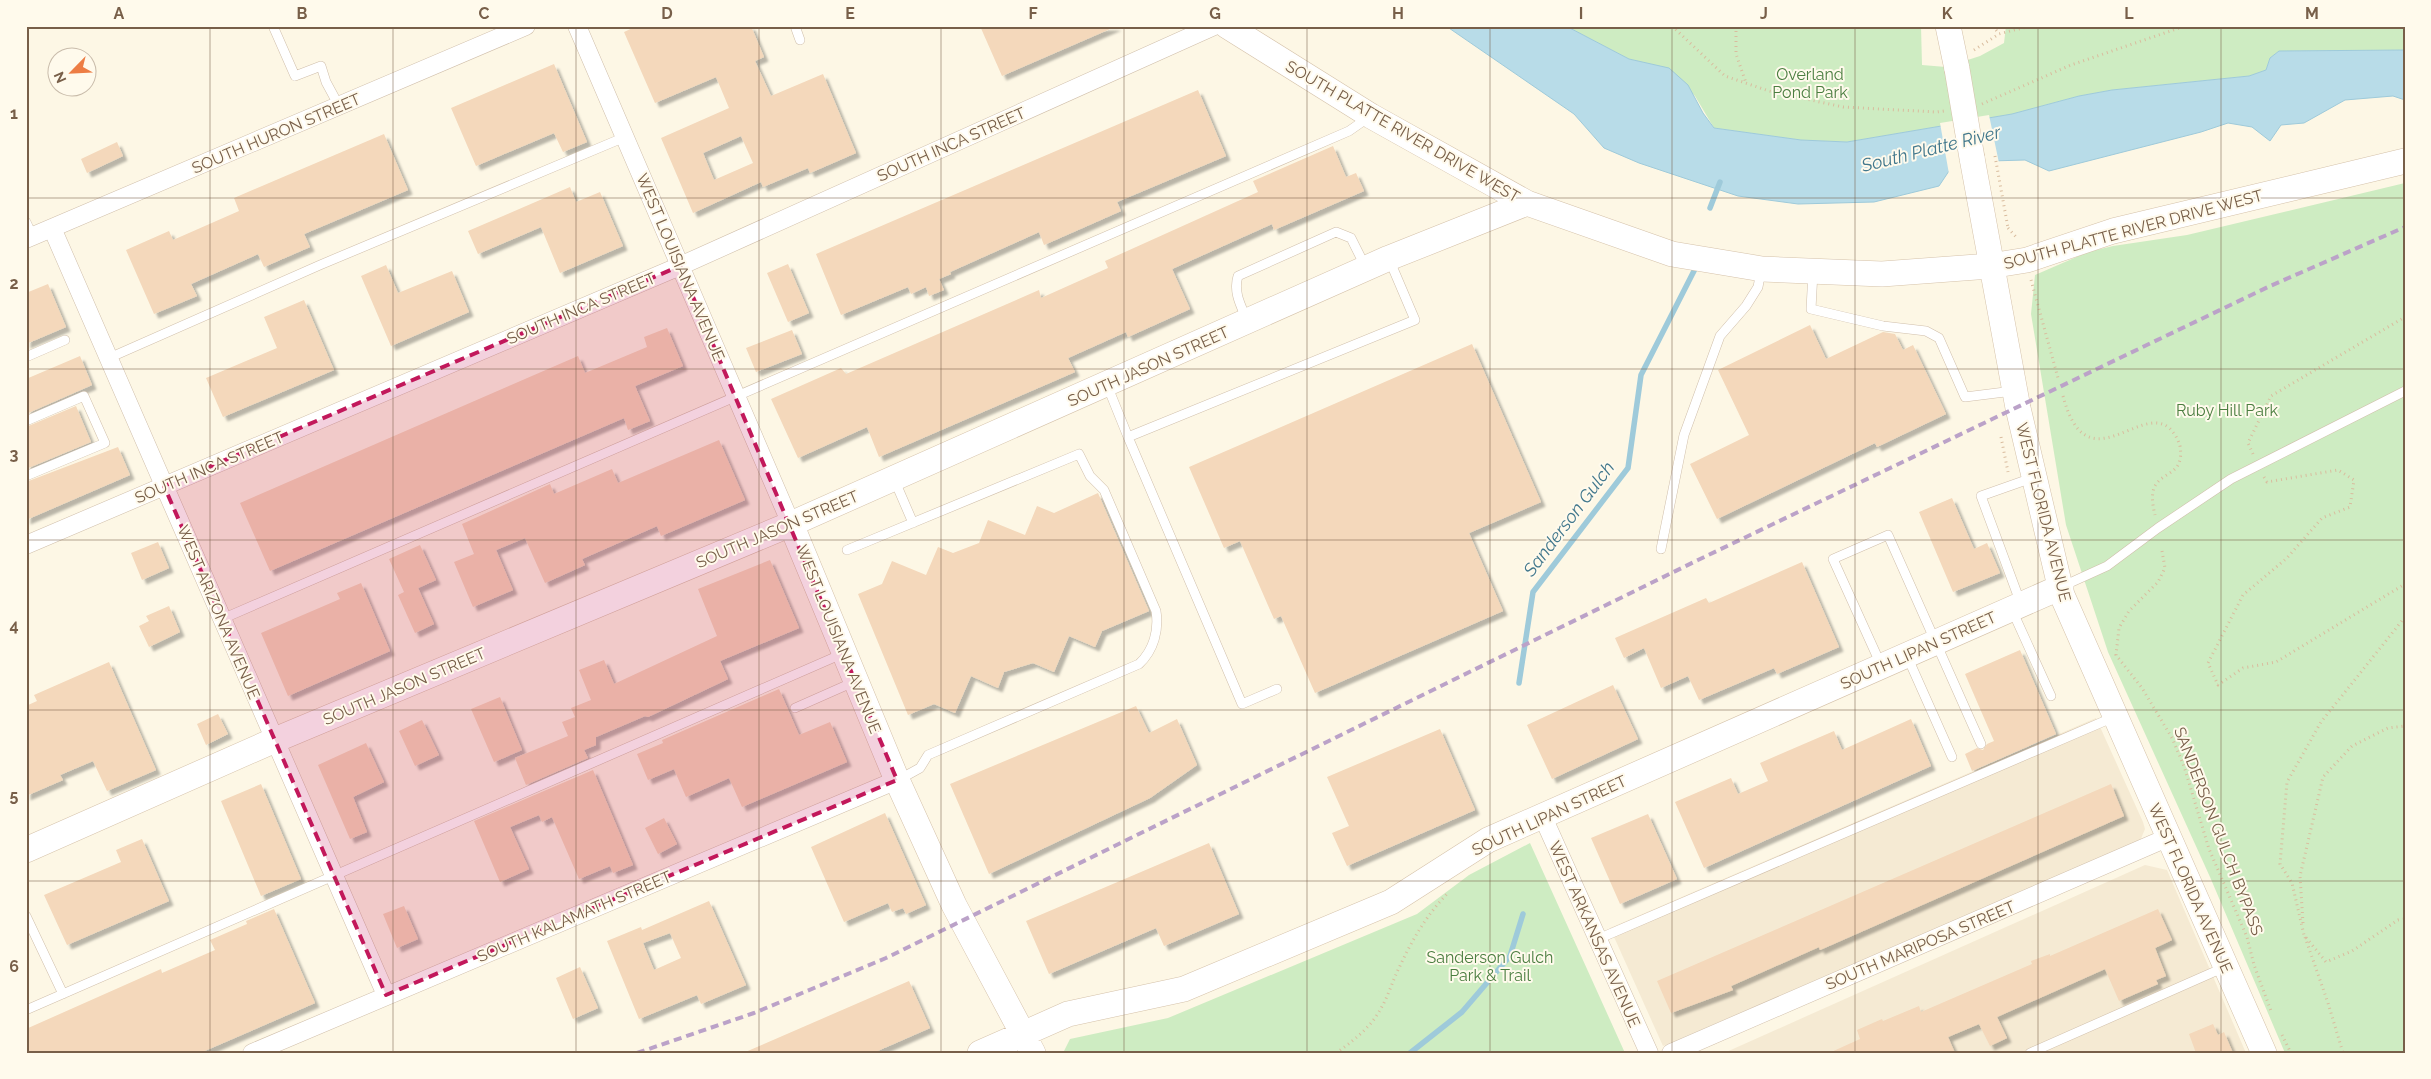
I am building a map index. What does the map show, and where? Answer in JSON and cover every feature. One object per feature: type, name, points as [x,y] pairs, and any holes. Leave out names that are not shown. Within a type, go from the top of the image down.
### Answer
[{"type":"street","name":"SOUTH HURON STREET","points":[[28,232],[52,228],[526,26]]},
{"type":"street","name":"WEST LOUISIANA AVENUE","points":[[577,26],[791,524],[897,780],[962,924],[1028,1043]]},
{"type":"street","name":"SOUTH INCA STREET","points":[[26,544],[680,266],[1214,26]]},
{"type":"street","name":"SOUTH PLATTE RIVER DRIVE WEST","points":[[1227,26],[1371,116],[1527,203],[1672,254],[1762,269],[1882,274],[1990,266],[2027,260],[2113,231],[2405,161]]},
{"type":"street","name":"WEST FLORIDA AVENUE","points":[[1948,26],[1996,230],[1990,266],[2015,391],[2062,595],[2264,1053]]},
{"type":"street","name":"SOUTH JASON STREET","points":[[26,850],[274,740],[791,524],[1389,258],[1527,203]]},
{"type":"street","name":"WEST ARIZONA AVENUE","points":[[52,228],[386,995]]},
{"type":"street","name":"SOUTH LIPAN STREET","points":[[980,1053],[1028,1043],[1068,1014],[1103,1006],[1144,1000],[1193,986],[1391,902],[1488,840],[2061,587]]},
{"type":"street","name":"SOUTH KALAMATH STREET","points":[[252,1053],[897,780]]},
{"type":"street","name":"WEST ARKANSAS AVENUE","points":[[1542,815],[1649,1053]]},
{"type":"street","name":"SOUTH MARIPOSA STREET","points":[[1671,1053],[2169,837]]},
{"type":"lane","points":[[274,26],[295,76],[321,66],[326,82],[339,106]]},
{"type":"lane","points":[[795,26],[800,40]]},
{"type":"lane","points":[[222,619],[1349,131],[1371,116]]},
{"type":"lane","points":[[109,358],[320,264],[625,137]]},
{"type":"lane","points":[[1248,321],[1238,300],[1235,285],[1238,276],[1246,272],[1336,232],[1351,238],[1366,268]]},
{"type":"lane","points":[[1128,436],[1415,320],[1389,258]]},
{"type":"lane","points":[[1662,549],[1684,435],[1720,336],[1746,306],[1758,287],[1762,269]]},
{"type":"lane","points":[[1813,271],[1811,309],[1883,326],[1926,331],[1939,338],[1965,397],[2015,391]]},
{"type":"lane","points":[[26,357],[65,340]]},
{"type":"lane","points":[[1107,384],[1242,704],[1277,689]]},
{"type":"lane","points":[[2061,587],[2107,566],[2166,522],[2231,479],[2405,391]]},
{"type":"lane","points":[[26,421],[84,396],[105,443],[26,476]]},
{"type":"lane","points":[[847,550],[1079,454],[1090,476],[1104,490],[1156,611],[1158,624],[1151,650],[1139,664],[928,755],[920,768],[897,780]]},
{"type":"lane","points":[[2034,477],[1981,496],[2016,606],[2051,696]]},
{"type":"lane","points":[[894,478],[914,522]]},
{"type":"lane","points":[[1881,666],[1833,559],[1888,535],[1981,744]]},
{"type":"lane","points":[[26,1010],[844,653]]},
{"type":"lane","points":[[1907,655],[1952,757]]},
{"type":"lane","points":[[795,708],[856,681]]},
{"type":"lane","points":[[1598,939],[2116,716]]},
{"type":"lane","points":[[26,916],[63,994]]},
{"type":"lane","points":[[2030,1053],[2226,967]]},
{"type":"path","points":[[1672,26],[1725,76],[1769,91],[1842,107],[1936,112],[1953,109]]},
{"type":"path","points":[[1736,26],[1736,54],[1747,83]]},
{"type":"path","points":[[1993,26],[1999,34]]},
{"type":"path","points":[[1974,50],[1999,34],[2030,26]]},
{"type":"path","points":[[1980,104],[2070,66],[2185,26]]},
{"type":"path","points":[[1996,230],[2022,244]]},
{"type":"path","points":[[2032,285],[2058,378]]},
{"type":"path","points":[[2405,317],[2271,396],[2248,443],[2267,482],[2338,470],[2354,480],[2350,507],[2322,518],[2287,558],[2243,596],[2208,663],[2218,685],[2243,668],[2276,662],[2405,584]]},
{"type":"path","points":[[2063,396],[2073,425],[2091,437],[2099,439],[2127,432],[2147,424],[2159,423],[2168,426],[2175,434],[2180,446],[2180,461],[2177,468],[2154,487],[2152,498],[2156,520]]},
{"type":"path","points":[[2000,436],[2011,485]]},
{"type":"path","name":"SANDERSON GULCH BYPASS","points":[[2162,551],[2165,568],[2158,582],[2129,611],[2119,628],[2116,655],[2147,694],[2172,738],[2184,766],[2209,849],[2247,937],[2254,965],[2274,1018]]},
{"type":"path","points":[[2343,1053],[2328,1002],[2304,935],[2292,883],[2280,864],[2287,782],[2321,722],[2405,617]]},
{"type":"path","points":[[2405,726],[2388,728],[2352,746],[2322,777],[2300,876],[2304,935],[2326,962],[2352,951],[2398,920],[2405,919]]},
{"type":"path","points":[[1336,1053],[1351,1042],[1380,1012],[1399,968],[1431,910],[1457,887]]},
{"type":"path","points":[[2281,1033],[2291,1053]]},
{"type":"highlighted area","points":[[680,266],[897,780],[386,995],[164,486]]},
{"type":"shaded area","points":[[2096,718],[2143,822],[2145,829],[2140,841],[1663,1046],[1610,928]]},
{"type":"shaded area","points":[[2145,865],[2167,870],[2246,1053],[1724,1053]]},
{"type":"green space","name":"Overland Pond Park","points":[[1566,26],[1921,26],[1922,65],[1946,67],[1980,56],[2004,43],[2006,26],[2405,26],[2405,50],[2279,51],[2270,58],[2266,70],[2249,76],[2112,90],[2079,96],[2013,114],[1847,142],[1801,140],[1714,128],[1695,96],[1669,69],[1629,59]]},
{"type":"green space","name":"Ruby Hill Park","points":[[2405,183],[2405,1053],[2285,1053],[2210,877],[2108,652],[2066,525],[2031,314],[2035,275],[2088,252],[2113,246],[2187,235]]},
{"type":"green space","name":"Sanderson Gulch Park & Trail","points":[[1530,843],[1625,1053],[1063,1053],[1070,1039],[1168,1018],[1417,914],[1469,875]]},
{"type":"water","name":"South Platte River","points":[[1446,26],[1566,26],[1629,59],[1669,68],[1688,85],[1703,113],[1714,128],[1801,140],[1847,142],[2012,114],[2079,96],[2112,90],[2249,76],[2266,70],[2270,58],[2279,51],[2405,50],[2405,100],[2393,96],[2345,100],[2304,123],[2281,125],[2270,141],[2252,127],[2228,123],[2201,132],[2049,171],[2025,160],[1955,162],[1939,186],[1874,202],[1798,204],[1738,196],[1639,163],[1604,148],[1574,114]]},
{"type":"pier","points":[[1989,115],[1999,163],[1956,164],[1949,174],[1940,123]]},
{"type":"building","points":[[637,26],[751,26],[764,57],[755,61],[771,96],[823,74],[856,153],[810,173],[808,168],[763,187],[761,182],[693,213],[661,138],[729,108],[716,77],[655,103],[624,32]],"holes":[[[741,136],[753,163],[714,180],[703,153]]]},
{"type":"building","points":[[980,26],[1117,26],[1002,76]]},
{"type":"building","points":[[554,64],[587,142],[563,152],[554,133],[476,166],[451,108]]},
{"type":"building","points":[[1198,90],[1226,156],[1117,202],[1121,211],[1044,245],[1039,232],[950,272],[951,274],[939,279],[944,290],[929,296],[926,287],[911,294],[908,287],[841,315],[816,254]]},
{"type":"building","points":[[384,134],[408,190],[304,234],[310,247],[264,267],[258,254],[191,284],[197,296],[154,314],[126,250],[169,231],[173,240],[239,211],[234,198]]},
{"type":"building","points":[[117,142],[123,156],[87,173],[81,159]]},
{"type":"building","points":[[1333,146],[1346,177],[1356,173],[1364,191],[1274,230],[1272,224],[1172,269],[1190,309],[1128,337],[1126,332],[1068,358],[1075,372],[879,457],[867,427],[798,458],[771,399],[841,368],[846,374],[1039,290],[1041,298],[1108,268],[1105,261],[1258,192],[1253,181]]},
{"type":"building","points":[[570,187],[576,202],[600,192],[623,246],[560,273],[541,227],[478,254],[468,231]]},
{"type":"building","points":[[788,264],[809,313],[788,322],[767,273]]},
{"type":"building","points":[[386,265],[398,293],[452,271],[469,312],[391,346],[361,276]]},
{"type":"building","points":[[48,284],[66,327],[26,344],[26,293]]},
{"type":"building","points":[[304,300],[334,370],[223,417],[206,378],[277,348],[264,317]]},
{"type":"building","points":[[1810,325],[1826,359],[1883,332],[1895,334],[1903,350],[1913,345],[1946,414],[1877,447],[1875,443],[1717,519],[1690,464],[1749,435],[1718,370]]},
{"type":"building","points":[[667,328],[683,366],[635,386],[650,421],[628,430],[624,418],[270,571],[240,503],[578,356],[585,373],[647,347],[644,337]]},
{"type":"building","points":[[792,330],[802,354],[756,372],[746,348]]},
{"type":"building","points":[[1472,344],[1541,502],[1469,533],[1503,611],[1315,693],[1281,616],[1274,619],[1240,541],[1224,548],[1189,467]]},
{"type":"building","points":[[80,356],[92,385],[26,414],[26,379]]},
{"type":"building","points":[[76,406],[91,442],[26,469],[26,427]]},
{"type":"building","points":[[719,440],[745,500],[661,536],[657,526],[582,559],[585,565],[545,583],[525,538],[496,550],[513,590],[473,607],[454,562],[474,554],[462,524],[550,484],[554,494],[612,469],[618,483]]},
{"type":"building","points":[[118,447],[130,475],[26,520],[26,482]]},
{"type":"building","points":[[1098,493],[1149,611],[1102,631],[1095,647],[1069,636],[1054,672],[1033,663],[1004,672],[998,688],[971,676],[955,713],[934,704],[908,715],[858,594],[882,584],[892,561],[926,575],[938,547],[953,553],[979,543],[988,520],[1025,535],[1037,506],[1054,513]]},
{"type":"building","points":[[1952,498],[1974,549],[1987,543],[2000,573],[1953,592],[1919,512]]},
{"type":"building","points":[[158,542],[169,568],[142,580],[131,553]]},
{"type":"building","points":[[420,545],[436,580],[418,588],[434,624],[415,633],[398,595],[404,592],[389,559]]},
{"type":"building","points":[[770,560],[799,628],[720,661],[728,679],[648,717],[645,716],[596,737],[596,745],[584,750],[588,758],[526,785],[515,758],[568,736],[562,722],[575,717],[571,708],[591,700],[579,670],[604,660],[614,684],[717,636],[698,589]]},
{"type":"building","points":[[1802,562],[1839,647],[1777,674],[1774,668],[1699,700],[1688,676],[1661,688],[1644,648],[1624,658],[1615,638],[1706,598],[1709,603]]},
{"type":"building","points":[[361,583],[390,651],[288,696],[261,633],[340,599],[337,593]]},
{"type":"building","points":[[169,606],[180,632],[149,647],[139,626],[149,621],[146,616]]},
{"type":"building","points":[[2020,650],[2056,734],[1972,771],[1965,754],[1977,748],[1983,750],[1987,744],[1994,741],[1965,674]]},
{"type":"building","points":[[109,662],[156,770],[107,791],[93,761],[60,775],[63,780],[26,796],[26,706],[37,701],[34,695]]},
{"type":"building","points":[[1613,685],[1638,739],[1552,779],[1527,725]]},
{"type":"building","points":[[779,689],[799,735],[830,722],[847,762],[742,807],[729,778],[686,797],[674,769],[648,780],[637,754],[663,743],[662,740]]},
{"type":"building","points":[[500,697],[522,750],[494,762],[471,709]]},
{"type":"building","points":[[1136,706],[1149,733],[1177,719],[1197,765],[1150,798],[989,874],[950,784]]},
{"type":"building","points":[[218,714],[228,734],[206,745],[197,724]]},
{"type":"building","points":[[1911,719],[1931,766],[1704,868],[1675,802],[1731,778],[1738,794],[1768,781],[1760,763],[1834,731],[1842,750]]},
{"type":"building","points":[[422,720],[439,755],[415,766],[399,731]]},
{"type":"building","points":[[1440,729],[1475,810],[1347,866],[1332,833],[1349,826],[1327,777]]},
{"type":"building","points":[[366,743],[384,782],[353,797],[367,832],[350,839],[318,765]]},
{"type":"building","points":[[593,770],[633,865],[613,873],[610,866],[579,879],[552,817],[542,822],[539,815],[510,827],[529,869],[500,882],[474,821]]},
{"type":"building","points":[[261,784],[301,879],[261,896],[221,801]]},
{"type":"building","points":[[2111,784],[2124,816],[1820,950],[1819,947],[1731,986],[1733,990],[1671,1013],[1657,981]]},
{"type":"building","points":[[885,813],[926,905],[906,914],[903,908],[892,912],[888,903],[844,922],[811,847]]},
{"type":"building","points":[[1648,814],[1677,879],[1620,904],[1591,838]]},
{"type":"building","points":[[664,818],[677,844],[658,854],[645,828]]},
{"type":"building","points":[[142,839],[169,901],[67,945],[44,895],[121,862],[116,850]]},
{"type":"building","points":[[1209,843],[1239,914],[1164,946],[1156,928],[1049,974],[1026,921]]},
{"type":"building","points":[[709,901],[746,985],[701,1004],[697,995],[639,1019],[607,941],[641,927],[642,930]],"holes":[[[670,933],[681,958],[654,970],[643,943]]]},
{"type":"building","points":[[404,906],[418,939],[397,948],[383,914]]},
{"type":"building","points":[[274,909],[315,1003],[200,1053],[26,1053],[26,1029],[161,969],[162,973],[215,950],[210,940],[247,924],[246,921]]},
{"type":"building","points":[[2158,909],[2172,940],[2155,948],[2166,976],[2156,980],[2158,984],[2119,1001],[2105,969],[1997,1017],[2007,1038],[1990,1046],[1979,1024],[1948,1037],[1955,1053],[1829,1053],[1860,1039],[1857,1030],[1882,1019],[1883,1021],[1919,1006],[1921,1012],[2032,964],[2031,961],[2050,954],[2050,956]]},
{"type":"building","points":[[580,967],[598,1008],[573,1019],[556,978]]},
{"type":"building","points":[[909,981],[930,1028],[873,1053],[743,1053]]},
{"type":"building","points":[[2213,1024],[2218,1035],[2224,1032],[2233,1053],[2196,1053],[2189,1034]]},
{"type":"waterway","name":"Sanderson Gulch","points":[[1710,208],[1720,182]]},
{"type":"waterway","name":"Sanderson Gulch","points":[[1519,683],[1533,592],[1628,468],[1641,375],[1697,265]]},
{"type":"waterway","name":"Sanderson Gulch","points":[[1410,1053],[1462,1012],[1510,956],[1523,914]]},
{"type":"railway","points":[[637,1053],[754,1013],[886,958],[1698,560],[2268,287],[2405,227]]}]
